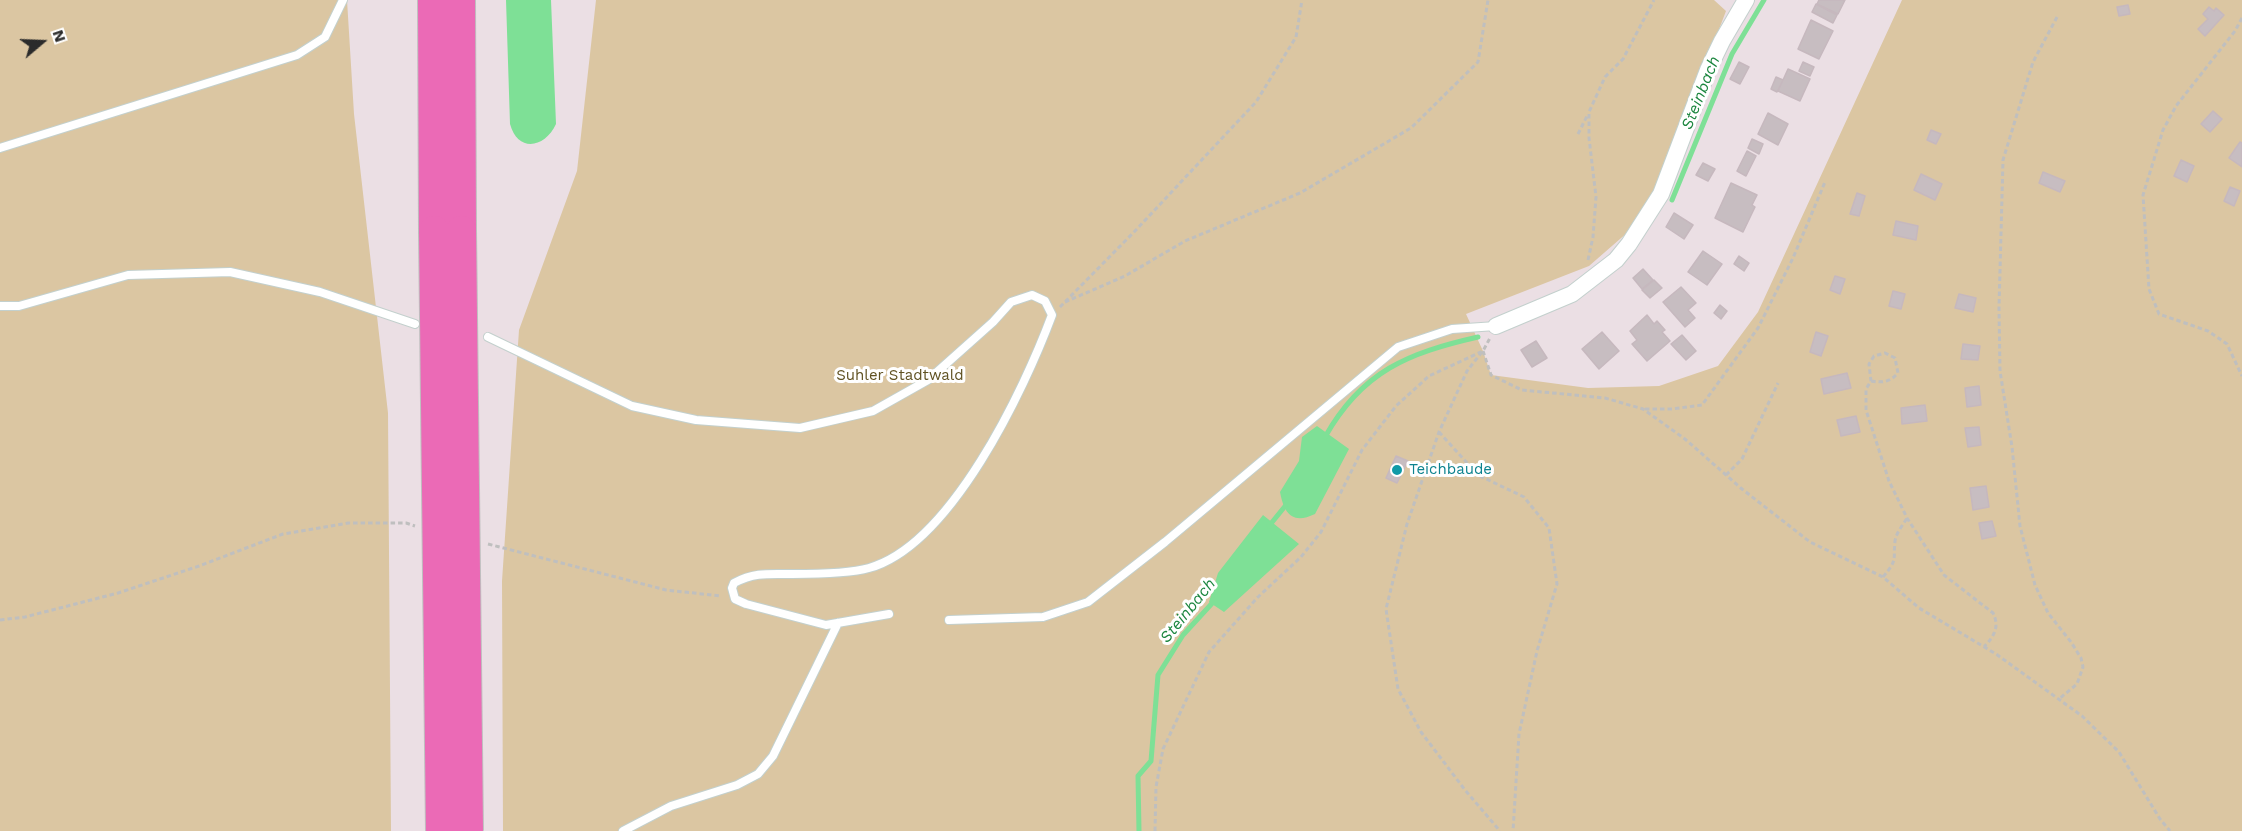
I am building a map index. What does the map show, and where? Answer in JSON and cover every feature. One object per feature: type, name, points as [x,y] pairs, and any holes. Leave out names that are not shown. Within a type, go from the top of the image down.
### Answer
[{"type":"highway","points":[[433,0],[448,231],[468,831]]},
{"type":"highway","points":[[441,831],[448,231],[460,0]]},
{"type":"street","points":[[1496,326],[1572,294],[1616,260],[1637,233],[1661,194],[1708,70],[1746,0]]},
{"type":"lane","points":[[0,148],[297,55],[325,36],[343,0]]},
{"type":"lane","points":[[0,306],[20,306],[128,276],[230,272],[320,292],[415,324]]},
{"type":"lane","points":[[488,338],[632,406],[696,420],[800,428],[873,411],[928,380],[993,322],[1011,302],[1032,295],[1045,301],[1052,315],[1035,360],[996,437],[948,506],[920,537],[897,556],[868,568],[800,574],[756,573],[734,583],[732,594],[735,599],[746,604],[826,625],[889,614]]},
{"type":"lane","points":[[949,620],[1043,617],[1088,602],[1165,542],[1398,347],[1452,329],[1496,326]]},
{"type":"lane","points":[[622,831],[671,806],[737,785],[758,774],[773,756],[838,623]]},
{"type":"path","points":[[1052,315],[1135,231],[1256,102],[1296,38],[1302,0]]},
{"type":"path","points":[[1065,302],[1125,276],[1185,241],[1300,193],[1411,128],[1478,62],[1488,0]]},
{"type":"path","points":[[1578,134],[1605,77],[1623,59],[1654,0]]},
{"type":"path","points":[[2057,17],[2033,62],[2003,160],[1999,307],[2000,371],[2012,447],[2020,526],[2035,585],[2048,613],[2072,642],[2083,667],[2077,684],[2059,699]]},
{"type":"path","points":[[2242,18],[2235,31],[2176,106],[2163,130],[2143,195],[2150,289],[2159,314],[2208,331],[2227,344],[2242,376]]},
{"type":"path","points":[[1581,288],[1593,237],[1596,197],[1589,138],[1589,112]]},
{"type":"path","points":[[1483,351],[1491,375],[1522,390],[1605,398],[1643,409],[1672,409],[1702,405],[1758,328],[1793,258],[1825,182]]},
{"type":"path","points":[[1496,326],[1483,351],[1467,371],[1439,432],[1407,524],[1386,609],[1398,689],[1421,732],[1500,831]]},
{"type":"path","points":[[1155,831],[1156,787],[1163,749],[1209,652],[1258,597],[1301,557],[1321,531],[1362,450],[1396,406],[1429,376],[1483,351]]},
{"type":"path","points":[[1871,381],[1882,383],[1892,380],[1898,373],[1895,358],[1886,353],[1874,356],[1869,364],[1871,381],[1866,389],[1866,410],[1889,482],[1907,518],[1944,575],[1993,613],[1997,621],[1996,629],[1984,647]]},
{"type":"path","points":[[1726,475],[1742,459],[1779,383]]},
{"type":"path","points":[[1643,409],[1685,439],[1810,542],[1883,577],[1919,608],[1984,647],[2082,716],[2119,752],[2160,819],[2170,831]]},
{"type":"path","points":[[1439,432],[1478,475],[1524,497],[1549,528],[1557,584],[1537,651],[1519,734],[1513,831]]},
{"type":"path","points":[[1883,577],[1892,566],[1896,554],[1895,539],[1907,518]]},
{"type":"path","points":[[0,620],[25,617],[118,593],[199,566],[283,534],[348,523],[405,523],[417,526]]},
{"type":"path","points":[[485,544],[666,590],[720,596],[746,604]]},
{"type":"green space","points":[[0,0],[347,0],[354,114],[388,413],[391,831],[0,831]]},
{"type":"green space","name":"Suhler Stadtwald","points":[[596,0],[1714,0],[1726,11],[1663,176],[1628,232],[1589,266],[1466,314],[1491,375],[1588,388],[1659,386],[1718,366],[1758,312],[1902,0],[2242,0],[2242,831],[503,831],[502,581],[519,330],[577,171]]},
{"type":"shaded area","points":[[506,0],[551,0],[556,124],[545,138],[532,144],[519,140],[510,124]]},
{"type":"shaded area","points":[[1317,426],[1349,449],[1315,514],[1295,517],[1290,515],[1284,506],[1280,492],[1299,461],[1302,437]]},
{"type":"shaded area","points":[[1263,515],[1299,544],[1224,612],[1209,602],[1218,573]]},
{"type":"building","points":[[1819,0],[1845,0],[1838,14],[1817,4]]},
{"type":"building","points":[[1816,4],[1837,15],[1833,23],[1812,12]]},
{"type":"building","points":[[2128,5],[2130,14],[2119,16],[2117,7]]},
{"type":"building","points":[[2209,7],[2214,11],[2216,8],[2224,15],[2205,36],[2198,29],[2208,19],[2203,14]]},
{"type":"building","points":[[1811,20],[1833,31],[1819,59],[1798,49]]},
{"type":"building","points":[[1739,62],[1749,67],[1740,84],[1730,79]]},
{"type":"building","points":[[1803,62],[1814,67],[1810,76],[1799,71]]},
{"type":"building","points":[[1788,69],[1810,79],[1800,101],[1778,91]]},
{"type":"building","points":[[1776,77],[1783,80],[1777,92],[1771,89]]},
{"type":"building","points":[[2213,111],[2222,119],[2210,132],[2201,124]]},
{"type":"building","points":[[1768,113],[1788,124],[1778,145],[1758,134]]},
{"type":"building","points":[[1931,130],[1941,134],[1936,144],[1927,140]]},
{"type":"building","points":[[1752,139],[1763,144],[1759,154],[1748,148]]},
{"type":"building","points":[[2240,142],[2242,143],[2242,167],[2229,158]]},
{"type":"building","points":[[1747,151],[1756,156],[1746,176],[1737,171]]},
{"type":"building","points":[[2181,160],[2194,166],[2187,182],[2174,176]]},
{"type":"building","points":[[1703,163],[1715,169],[1708,181],[1696,175]]},
{"type":"building","points":[[2043,172],[2065,181],[2060,192],[2039,183]]},
{"type":"building","points":[[1921,174],[1942,184],[1935,200],[1914,190]]},
{"type":"building","points":[[1731,183],[1757,195],[1752,205],[1755,207],[1743,232],[1715,218]]},
{"type":"building","points":[[2230,187],[2240,191],[2234,206],[2224,201]]},
{"type":"building","points":[[1857,193],[1865,196],[1859,216],[1850,214]]},
{"type":"building","points":[[1674,213],[1693,225],[1684,239],[1666,227]]},
{"type":"building","points":[[1896,221],[1918,226],[1916,240],[1893,235]]},
{"type":"building","points":[[1703,251],[1722,264],[1707,285],[1688,272]]},
{"type":"building","points":[[1739,256],[1749,263],[1744,271],[1734,264]]},
{"type":"building","points":[[1643,269],[1653,280],[1642,289],[1633,278]]},
{"type":"building","points":[[1835,276],[1845,279],[1840,294],[1830,290]]},
{"type":"building","points":[[1654,280],[1662,288],[1650,298],[1642,290]]},
{"type":"building","points":[[1681,287],[1696,303],[1688,310],[1695,318],[1685,327],[1663,302]]},
{"type":"building","points":[[1893,291],[1905,294],[1901,309],[1889,306]]},
{"type":"building","points":[[1959,294],[1976,298],[1973,312],[1955,308]]},
{"type":"building","points":[[1720,305],[1727,311],[1721,319],[1714,313]]},
{"type":"building","points":[[1647,315],[1654,324],[1657,321],[1665,330],[1662,332],[1670,341],[1647,361],[1632,344],[1637,340],[1630,331]]},
{"type":"building","points":[[1602,332],[1619,351],[1599,369],[1582,349]]},
{"type":"building","points":[[1816,332],[1828,336],[1821,356],[1810,352]]},
{"type":"building","points":[[1682,335],[1696,351],[1686,360],[1671,344]]},
{"type":"building","points":[[1536,341],[1547,358],[1532,367],[1521,350]]},
{"type":"building","points":[[1963,344],[1980,346],[1978,360],[1961,359]]},
{"type":"building","points":[[1847,373],[1851,388],[1824,394],[1821,379]]},
{"type":"building","points":[[1979,386],[1981,405],[1967,407],[1965,388]]},
{"type":"building","points":[[1925,405],[1927,421],[1902,424],[1901,408]]},
{"type":"building","points":[[1856,416],[1860,432],[1841,436],[1837,420]]},
{"type":"building","points":[[1979,427],[1981,445],[1968,447],[1965,428]]},
{"type":"building","name":"Teichbaude","points":[[1396,456],[1408,461],[1397,483],[1386,478]]},
{"type":"building","points":[[1986,486],[1989,507],[1973,510],[1970,488]]},
{"type":"building","points":[[1992,521],[1996,536],[1982,539],[1979,523]]},
{"type":"waterway","name":"Steinbach","points":[[1672,200],[1732,54],[1764,0]]},
{"type":"waterway","name":"Steinbach","points":[[1325,437],[1339,414],[1355,396],[1389,368],[1430,350],[1478,337]]},
{"type":"waterway","points":[[1269,526],[1286,505]]},
{"type":"waterway","name":"Steinbach","points":[[1139,831],[1138,776],[1151,761],[1158,675],[1183,635],[1216,599]]},
{"type":"place","name":"Teichbaude","points":[[1397,470]]}]
